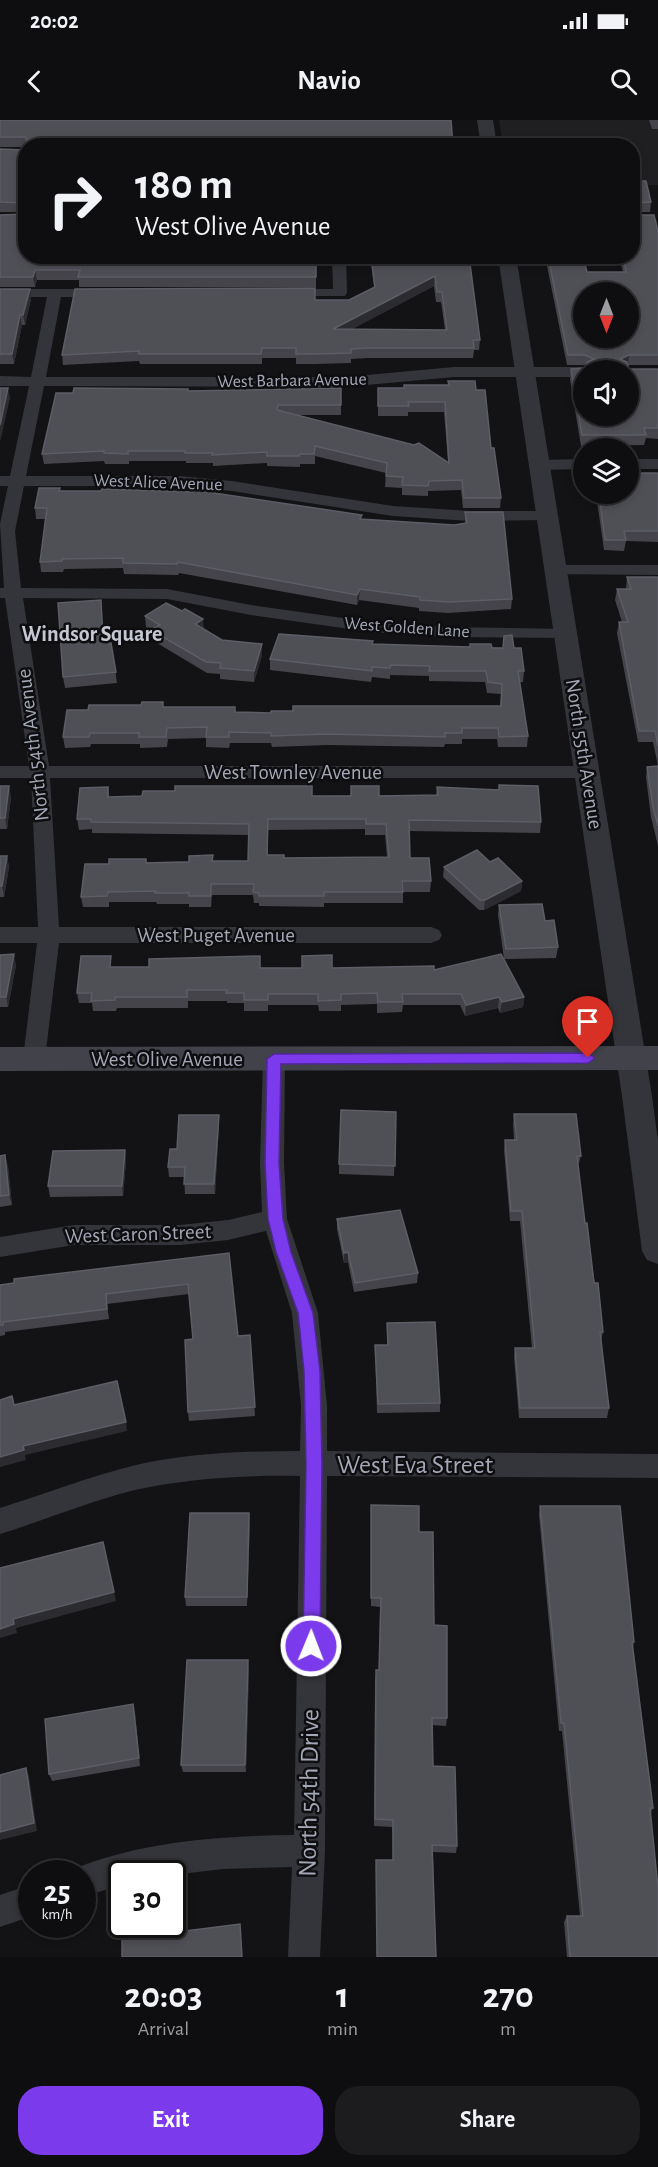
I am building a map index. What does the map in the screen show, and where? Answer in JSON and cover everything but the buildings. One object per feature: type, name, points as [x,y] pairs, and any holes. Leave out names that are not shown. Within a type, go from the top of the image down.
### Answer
[{"type":"main road","name":"West Olive Avenue","points":[[0,1059],[644,1058]]},
{"type":"street","points":[[485,120],[488,138]]},
{"type":"street","points":[[269,293],[340,293],[339,264]]},
{"type":"street","name":"North 55th Avenue","points":[[508,264],[586,772],[644,1058],[658,1251]]},
{"type":"street","points":[[0,293],[114,293]]},
{"type":"street","name":"North 54th Avenue","points":[[34,1059],[49,935],[40,772],[7,593],[8,481],[38,381],[55,293]]},
{"type":"street","name":"West Barbara Avenue","points":[[0,381],[345,382],[454,372],[573,372]]},
{"type":"street","points":[[539,465],[573,464]]},
{"type":"street","points":[[639,464],[658,464]]},
{"type":"street","name":"West Alice Avenue","points":[[8,481],[179,481],[318,492],[425,514],[547,515]]},
{"type":"street","points":[[555,570],[658,570]]},
{"type":"street","name":"West Golden Lane","points":[[7,593],[167,594],[250,610],[404,630],[565,633]]},
{"type":"street","points":[[241,627],[250,610]]},
{"type":"street","name":"West Townley Avenue","points":[[0,772],[586,772]]},
{"type":"street","name":"West Puget Avenue","points":[[0,935],[431,935]]},
{"type":"street","name":"North 54th Drive","points":[[274,1059],[272,1163],[275,1219],[305,1313],[314,1406],[309,1851],[304,1957]]},
{"type":"street","name":"West Caron Street","points":[[0,1247],[74,1235],[190,1234],[228,1230],[275,1219]]},
{"type":"street","name":"West Eva Street","points":[[0,1521],[135,1478],[222,1465],[658,1466]]},
{"type":"street","points":[[96,1878],[180,1857],[266,1851],[309,1851]]},
{"type":"street","points":[[0,1911],[18,1905]]},
{"type":"shaded area","points":[[499,120],[658,120],[658,185],[640,185],[640,138],[502,138]]},
{"type":"district","name":"Windsor Square","points":[[92,634]]},
{"type":"route","points":[[311,1646],[314,1464],[311,1354],[305,1313],[275,1219],[272,1163],[274,1059],[588,1058]]}]
